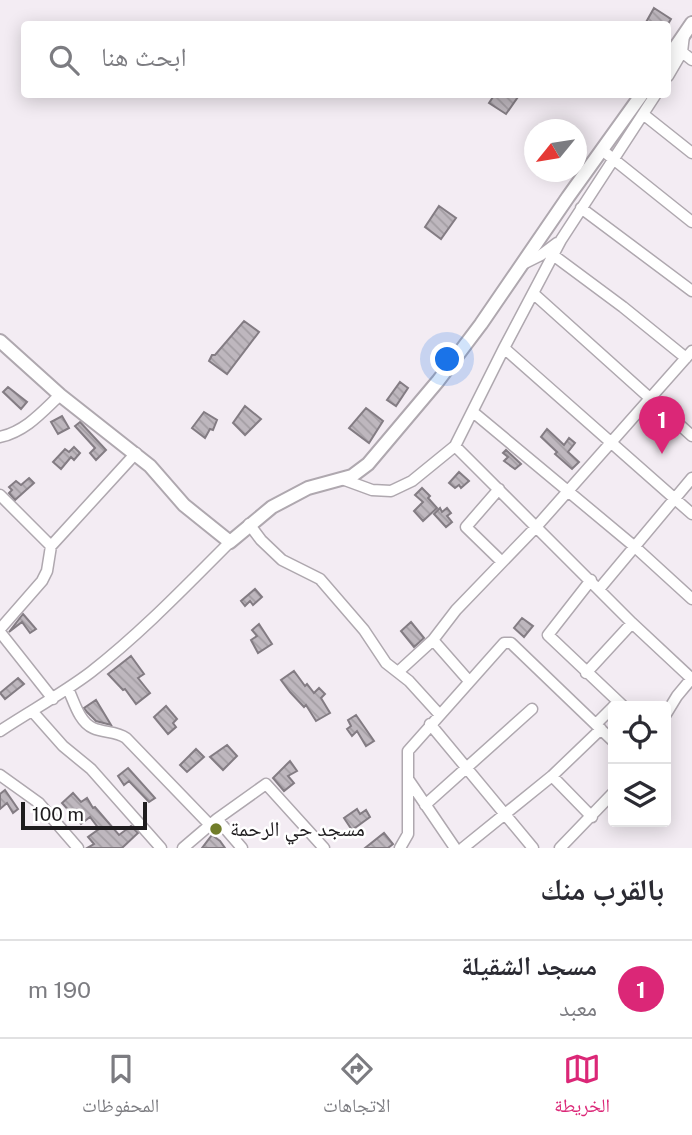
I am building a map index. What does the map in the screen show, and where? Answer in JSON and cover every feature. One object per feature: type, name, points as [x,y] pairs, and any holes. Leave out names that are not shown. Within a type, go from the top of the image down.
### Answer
[{"type":"street","points":[[671,52],[692,23]]},
{"type":"street","points":[[671,70],[682,52],[684,34]]},
{"type":"street","points":[[682,52],[692,60]]},
{"type":"street","points":[[2,725],[68,689],[137,633],[249,524],[272,507],[308,488],[359,473],[413,412],[481,324],[639,98]]},
{"type":"street","points":[[342,480],[372,490],[391,491],[412,481],[455,446],[561,240],[653,98]]},
{"type":"street","points":[[643,114],[692,153]]},
{"type":"street","points":[[602,150],[692,222]]},
{"type":"street","points":[[580,208],[692,291]]},
{"type":"street","points":[[523,264],[561,240]]},
{"type":"street","points":[[398,672],[433,640],[456,610],[537,526],[689,354],[553,255]]},
{"type":"street","points":[[534,294],[692,436]]},
{"type":"street","points":[[0,341],[60,395],[136,453],[184,505],[230,542]]},
{"type":"street","points":[[504,348],[692,514]]},
{"type":"street","points":[[0,437],[15,433],[29,424],[60,395]]},
{"type":"street","points":[[472,412],[635,547],[692,599]]},
{"type":"street","points":[[455,446],[592,580],[632,623],[692,678],[671,705]]},
{"type":"street","points":[[53,699],[0,631],[42,581],[47,571],[51,546],[136,453]]},
{"type":"street","points":[[600,588],[692,478]]},
{"type":"street","points":[[499,489],[466,527],[502,562]]},
{"type":"street","points":[[0,495],[51,546]]},
{"type":"street","points":[[249,524],[282,561],[320,579],[364,629],[386,663],[439,714]]},
{"type":"street","points":[[592,580],[548,635],[617,701]]},
{"type":"street","points":[[586,673],[632,623]]},
{"type":"street","points":[[433,640],[469,681]]},
{"type":"street","points":[[400,848],[408,834],[408,751],[469,681],[508,642],[608,736]]},
{"type":"street","points":[[68,689],[86,722],[92,727],[118,733],[126,738],[242,848]]},
{"type":"street","points":[[425,805],[532,709]]},
{"type":"street","points":[[32,711],[63,746],[91,769],[161,848]]},
{"type":"street","points":[[463,848],[552,776],[608,717]]},
{"type":"street","points":[[430,724],[533,848]]},
{"type":"street","points":[[0,775],[39,803],[78,848]]},
{"type":"street","points":[[552,776],[592,817]]},
{"type":"street","points":[[407,779],[454,848]]},
{"type":"street","points":[[183,848],[213,821],[266,784],[324,848]]},
{"type":"street","points":[[560,848],[608,799]]},
{"type":"building","points":[[654,8],[671,19],[670,21],[647,21]]},
{"type":"building","points":[[492,98],[517,98],[506,114],[489,103]]},
{"type":"building","points":[[439,206],[456,218],[441,239],[425,227]]},
{"type":"building","points":[[244,321],[259,332],[227,374],[209,361]]},
{"type":"building","points":[[400,382],[408,388],[396,406],[387,400]]},
{"type":"building","points":[[8,387],[27,402],[21,409],[3,392]]},
{"type":"building","points":[[245,406],[261,419],[245,435],[233,423]]},
{"type":"building","points":[[366,408],[383,421],[369,443],[349,428]]},
{"type":"building","points":[[204,412],[217,420],[213,430],[210,429],[205,438],[192,428]]},
{"type":"building","points":[[62,416],[69,428],[58,434],[51,422]]},
{"type":"building","points":[[80,422],[106,450],[96,460],[90,453],[95,448],[75,426]]},
{"type":"building","points":[[547,429],[564,445],[569,438],[575,443],[568,452],[579,462],[572,469],[541,437]]},
{"type":"building","points":[[74,447],[80,453],[74,460],[71,457],[61,469],[53,462],[65,449],[69,452]]},
{"type":"building","points":[[506,450],[521,464],[515,469],[504,461],[508,457],[503,453]]},
{"type":"building","points":[[459,472],[469,481],[461,488],[459,485],[455,488],[449,483]]},
{"type":"building","points":[[29,478],[34,483],[15,500],[9,493],[12,490],[9,487],[16,481],[21,485]]},
{"type":"building","points":[[422,488],[437,508],[423,521],[414,511],[423,502],[415,495]]},
{"type":"building","points":[[440,508],[442,512],[447,508],[451,513],[447,516],[452,522],[446,527],[434,514]]},
{"type":"building","points":[[255,589],[262,597],[253,605],[250,601],[245,606],[241,601]]},
{"type":"building","points":[[23,614],[36,629],[30,633],[22,622],[9,632]]},
{"type":"building","points":[[522,618],[533,626],[524,637],[514,628]]},
{"type":"building","points":[[411,622],[424,638],[414,647],[401,631]]},
{"type":"building","points":[[259,624],[272,644],[258,653],[251,640],[257,636],[252,630]]},
{"type":"building","points":[[131,656],[144,674],[138,678],[150,693],[136,704],[125,689],[108,674]]},
{"type":"building","points":[[294,671],[314,693],[319,688],[325,694],[321,698],[330,713],[316,721],[306,705],[304,707],[290,692],[281,680]]},
{"type":"building","points":[[18,678],[24,684],[5,699],[0,693]]},
{"type":"building","points":[[96,700],[111,725],[96,721],[84,708]]},
{"type":"building","points":[[166,706],[177,719],[173,723],[176,727],[168,734],[154,717]]},
{"type":"building","points":[[356,715],[374,741],[366,746],[357,731],[352,736],[347,729],[351,726],[348,720]]},
{"type":"building","points":[[227,745],[237,756],[223,770],[210,757]]},
{"type":"building","points":[[196,749],[204,757],[187,772],[180,765]]},
{"type":"building","points":[[290,761],[297,771],[288,776],[294,783],[284,791],[273,778]]},
{"type":"building","points":[[128,768],[155,798],[149,802],[129,781],[124,785],[118,776]]},
{"type":"building","points":[[5,790],[18,809],[13,813],[7,803],[0,809],[0,794]]},
{"type":"building","points":[[73,793],[81,802],[87,798],[119,835],[131,826],[138,833],[122,848],[87,848],[94,844],[88,837],[99,829],[90,817],[81,824],[62,803]]},
{"type":"building","points":[[357,809],[360,814],[366,810],[370,817],[352,830],[344,818]]},
{"type":"building","points":[[384,833],[393,844],[388,848],[365,848]]},
{"type":"building","points":[[212,835],[220,841],[225,848],[202,848]]},
{"type":"place","name":"مسجد الشقيلة","points":[[662,454]]},
{"type":"place","name":"مسجد حي الرحمة","points":[[216,829]]}]
